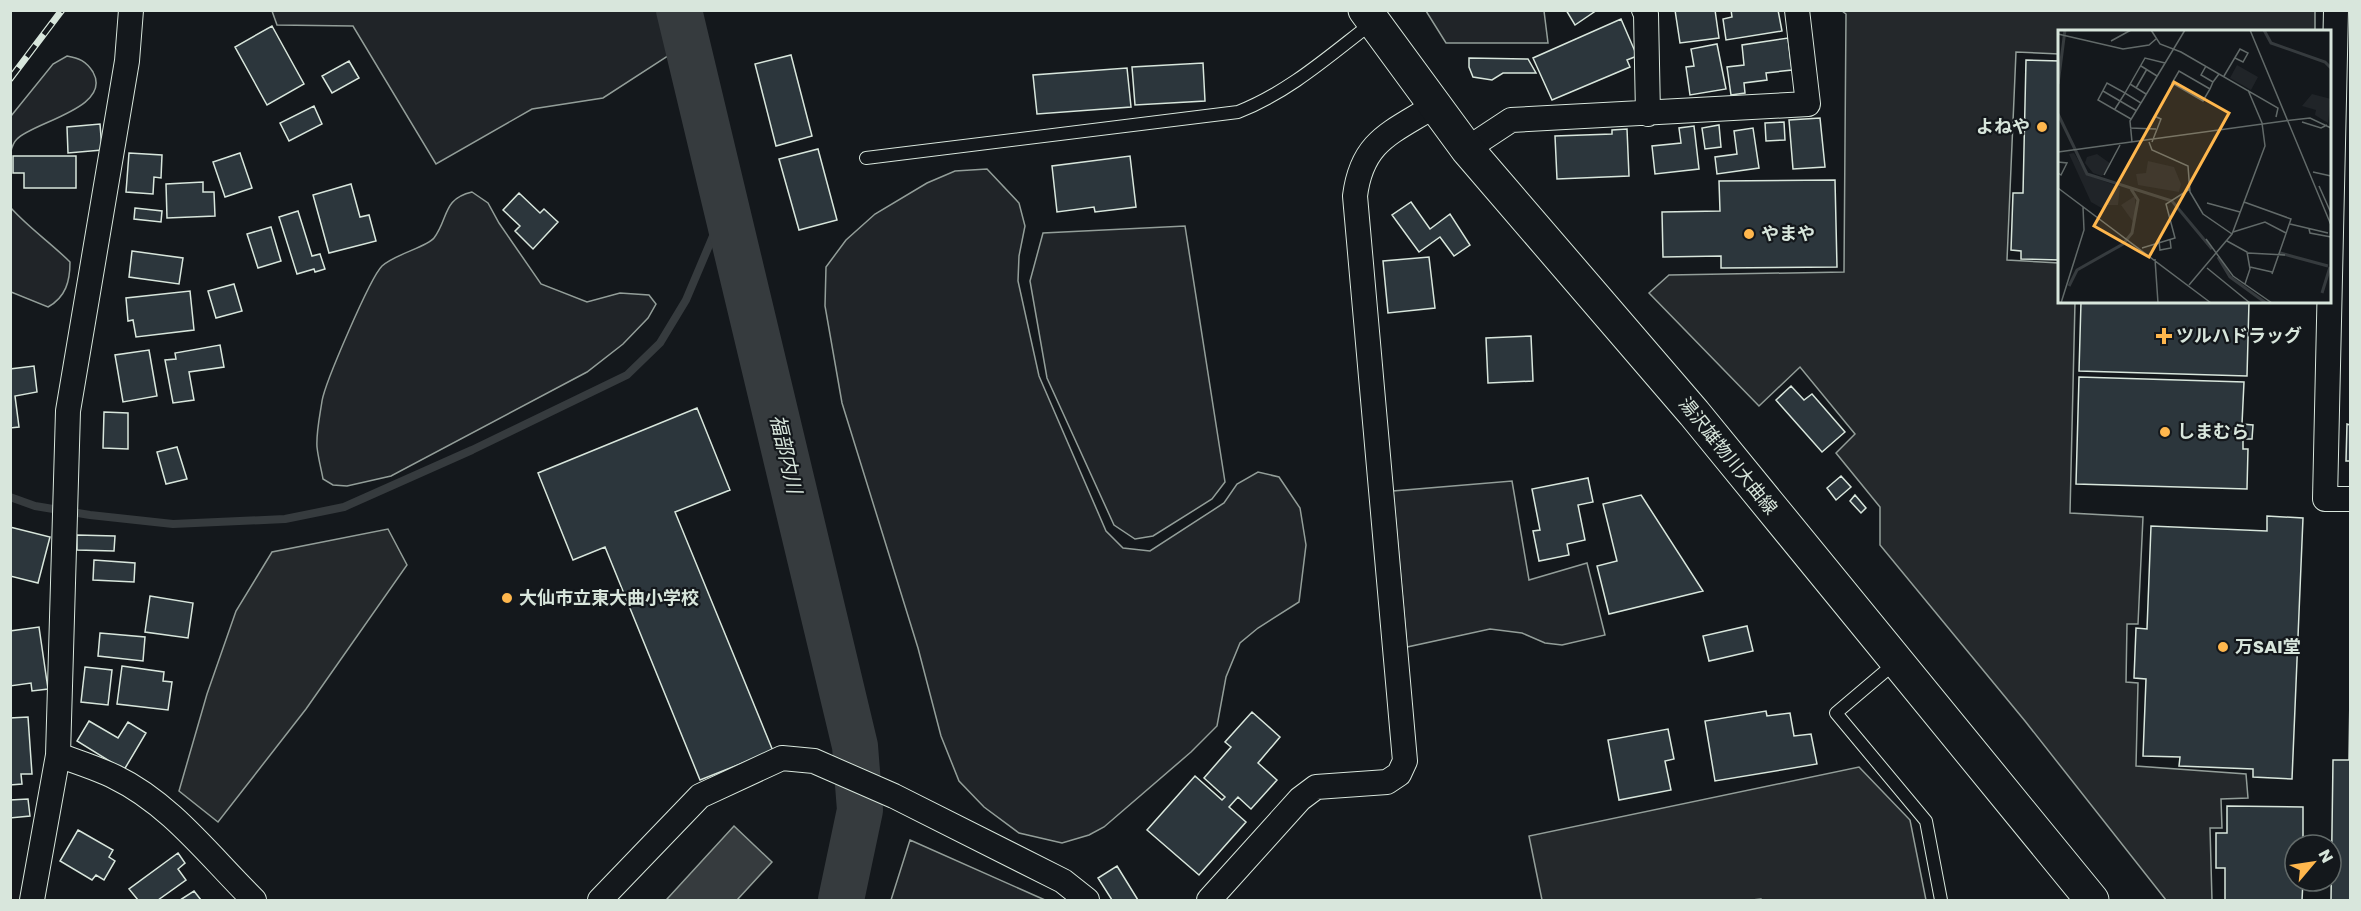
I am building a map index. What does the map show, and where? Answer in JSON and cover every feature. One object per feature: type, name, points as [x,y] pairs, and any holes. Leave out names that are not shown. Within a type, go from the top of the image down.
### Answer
[{"type":"main road","name":"湯沢雄物川大曲線","points":[[1369,16],[1467,149],[1694,413],[2092,900]]},
{"type":"street","points":[[32,900],[58,755],[68,411],[126,61],[131,10]]},
{"type":"street","points":[[1644,10],[1646,14],[1648,114]]},
{"type":"street","points":[[1467,149],[1511,120],[1808,104],[1797,10]]},
{"type":"street","points":[[2331,232],[2336,10]]},
{"type":"street","points":[[1209,900],[1300,799],[1316,788],[1387,782],[1400,774],[1405,761],[1355,196],[1358,175],[1365,158],[1379,140],[1434,106]]},
{"type":"street","points":[[2329,303],[2325,499],[2350,499]]},
{"type":"street","points":[[58,755],[116,777],[161,808],[199,843],[254,900]]},
{"type":"street","points":[[600,900],[700,796],[782,758],[814,761],[894,796],[1063,881],[1087,900]]},
{"type":"lane","points":[[866,158],[1238,112],[1266,101],[1301,78],[1369,16]]},
{"type":"lane","points":[[1896,662],[1836,713],[1926,821],[1941,900]]},
{"type":"shaded area","points":[[272,11],[661,11],[671,54],[603,98],[532,109],[436,164],[353,26],[277,25]]},
{"type":"shaded area","points":[[1426,11],[1544,11],[1548,43],[1446,43]]},
{"type":"shaded area","points":[[1842,11],[2315,11],[2315,30],[2058,30],[2058,54],[2016,52],[2007,260],[2058,263],[2058,303],[2075,303],[2070,513],[2143,517],[2138,624],[2127,624],[2126,682],[2138,683],[2136,766],[2246,774],[2248,798],[2221,799],[2222,828],[2210,828],[2212,900],[2166,900],[2025,721],[1880,545],[1880,507],[1836,453],[1855,434],[1800,367],[1759,406],[1649,293],[1669,275],[1844,272],[1846,14]]},
{"type":"shaded area","points":[[67,56],[82,61],[93,72],[96,85],[92,95],[82,105],[26,133],[16,140],[11,151],[11,116],[53,64]]},
{"type":"shaded area","points":[[987,169],[1019,203],[1025,226],[1019,256],[1018,281],[1039,376],[1106,531],[1123,548],[1150,551],[1224,503],[1237,484],[1258,472],[1279,477],[1300,508],[1306,545],[1299,602],[1258,628],[1240,643],[1226,677],[1217,726],[1191,752],[1104,827],[1089,835],[1062,843],[1019,833],[984,807],[959,781],[941,736],[918,648],[842,403],[825,306],[826,267],[846,240],[875,214],[927,183],[955,171]]},
{"type":"shaded area","points":[[472,192],[488,203],[541,284],[587,302],[620,293],[649,295],[656,304],[648,318],[623,344],[587,372],[391,476],[347,486],[333,485],[323,479],[317,447],[318,424],[325,391],[359,309],[382,266],[434,238],[451,204],[462,195]]},
{"type":"shaded area","points":[[11,208],[70,262],[66,288],[48,307],[11,292]]},
{"type":"shaded area","points":[[1185,226],[1225,482],[1212,499],[1153,536],[1135,539],[1114,525],[1047,378],[1030,281],[1043,233]]},
{"type":"shaded area","points":[[1512,481],[1529,580],[1587,563],[1605,635],[1562,645],[1545,643],[1522,633],[1490,629],[1407,647],[1393,491]]},
{"type":"shaded area","points":[[388,529],[407,565],[306,709],[218,822],[179,791],[207,694],[236,611],[272,552]]},
{"type":"shaded area","points":[[1859,767],[1910,820],[1926,900],[1542,900],[1529,836]]},
{"type":"shaded area","points":[[734,826],[772,862],[737,900],[667,899]]},
{"type":"shaded area","points":[[910,840],[1045,900],[891,900]]},
{"type":"building","points":[[1566,10],[1597,10],[1575,25]]},
{"type":"building","points":[[1675,10],[1715,10],[1719,38],[1680,43]]},
{"type":"building","points":[[1731,10],[1778,10],[1782,31],[1726,40],[1723,19],[1732,17]]},
{"type":"building","points":[[1621,19],[1637,56],[1627,60],[1630,67],[1552,100],[1533,58]]},
{"type":"building","points":[[272,26],[304,84],[267,105],[235,47]]},
{"type":"building","points":[[1788,38],[1792,70],[1766,73],[1767,80],[1744,83],[1745,93],[1731,95],[1727,67],[1744,65],[1742,45]]},
{"type":"building","points":[[1717,44],[1726,89],[1690,95],[1686,67],[1694,66],[1691,49]]},
{"type":"building","points":[[791,55],[812,136],[776,146],[755,64]]},
{"type":"building","points":[[1469,58],[1528,59],[1536,73],[1503,73],[1492,80],[1473,77],[1469,67]]},
{"type":"building","name":"よねや","points":[[2026,60],[2058,61],[2058,260],[2021,259],[2021,251],[2011,250],[2013,193],[2023,193]]},
{"type":"building","points":[[349,61],[359,78],[332,93],[322,76]]},
{"type":"building","points":[[1203,63],[1205,101],[1135,105],[1132,67]]},
{"type":"building","points":[[1127,68],[1131,107],[1037,114],[1033,75]]},
{"type":"building","points":[[314,106],[322,124],[289,141],[280,123]]},
{"type":"building","points":[[1820,118],[1825,167],[1793,169],[1789,120]]},
{"type":"building","points":[[1784,122],[1785,140],[1766,141],[1765,123]]},
{"type":"building","points":[[100,124],[102,150],[68,153],[67,127]]},
{"type":"building","points":[[1719,125],[1721,147],[1705,149],[1702,128]]},
{"type":"building","points":[[1694,126],[1699,169],[1655,174],[1652,146],[1681,143],[1679,128]]},
{"type":"building","points":[[1753,128],[1759,168],[1717,174],[1715,157],[1737,154],[1734,131]]},
{"type":"building","points":[[1627,129],[1629,176],[1557,179],[1555,136],[1612,134],[1612,130]]},
{"type":"building","points":[[818,149],[837,220],[799,230],[779,159]]},
{"type":"building","points":[[129,153],[162,155],[161,178],[154,177],[153,194],[126,192]]},
{"type":"building","points":[[240,153],[252,188],[225,197],[213,162]]},
{"type":"building","points":[[13,156],[76,156],[76,188],[24,188],[24,173],[13,173]]},
{"type":"building","points":[[1130,156],[1136,207],[1095,212],[1094,207],[1057,212],[1052,166]]},
{"type":"building","name":"やまや","points":[[1835,180],[1837,267],[1721,268],[1721,256],[1663,257],[1662,212],[1720,211],[1719,181]]},
{"type":"building","points":[[203,182],[203,192],[214,192],[215,216],[167,218],[166,184]]},
{"type":"building","points":[[351,184],[360,217],[369,215],[376,241],[329,253],[313,195]]},
{"type":"building","points":[[519,193],[540,213],[544,209],[558,222],[533,249],[515,231],[520,226],[503,210]]},
{"type":"building","points":[[1411,202],[1430,229],[1450,214],[1470,245],[1454,256],[1440,237],[1419,252],[1392,215]]},
{"type":"building","points":[[135,208],[162,211],[161,222],[134,219]]},
{"type":"building","points":[[298,211],[312,256],[320,254],[325,269],[315,272],[314,269],[297,274],[279,217]]},
{"type":"building","points":[[271,227],[281,261],[258,268],[247,234]]},
{"type":"building","points":[[132,251],[183,258],[179,284],[129,277]]},
{"type":"building","points":[[1429,257],[1435,308],[1388,313],[1383,261]]},
{"type":"building","points":[[234,284],[242,311],[216,318],[208,291]]},
{"type":"building","points":[[190,291],[194,330],[136,337],[133,320],[128,321],[126,298]]},
{"type":"building","name":"ツルハドラッグ","points":[[2081,303],[2249,303],[2247,376],[2079,371]]},
{"type":"building","points":[[1531,336],[1533,381],[1488,383],[1486,338]]},
{"type":"building","points":[[220,345],[224,367],[189,372],[194,400],[173,403],[165,360],[176,359],[175,353]]},
{"type":"building","points":[[149,350],[157,396],[123,402],[115,355]]},
{"type":"building","points":[[34,366],[37,392],[15,396],[19,427],[10,428],[10,369]]},
{"type":"building","name":"しまむら","points":[[2079,377],[2244,382],[2242,424],[2253,425],[2252,439],[2243,439],[2243,449],[2248,449],[2247,489],[2076,484]]},
{"type":"building","points":[[1791,386],[1804,400],[1812,394],[1845,432],[1822,452],[1776,400]]},
{"type":"building","points":[[697,408],[730,490],[675,512],[773,751],[700,780],[605,547],[573,560],[538,473]]},
{"type":"building","points":[[104,412],[128,413],[128,449],[103,448]]},
{"type":"building","points":[[2347,424],[2350,425],[2350,461],[2346,461]]},
{"type":"building","points":[[177,447],[187,479],[166,484],[157,452]]},
{"type":"building","points":[[1841,476],[1851,487],[1836,500],[1827,488]]},
{"type":"building","points":[[1588,478],[1593,502],[1578,505],[1585,540],[1567,544],[1569,555],[1539,561],[1533,531],[1540,530],[1532,489]]},
{"type":"building","points":[[1641,495],[1703,591],[1609,614],[1597,566],[1617,561],[1603,504]]},
{"type":"building","points":[[1855,495],[1866,508],[1861,513],[1850,501]]},
{"type":"building","points":[[2267,516],[2303,518],[2292,779],[2253,777],[2253,769],[2179,766],[2180,757],[2143,756],[2146,679],[2134,678],[2136,628],[2147,629],[2151,526],[2267,531]]},
{"type":"building","points":[[10,527],[50,537],[38,583],[10,576]]},
{"type":"building","points":[[77,535],[115,536],[114,551],[77,550]]},
{"type":"building","points":[[94,560],[135,563],[134,582],[93,580]]},
{"type":"building","points":[[150,596],[193,603],[188,638],[145,632]]},
{"type":"building","points":[[1747,626],[1753,651],[1709,661],[1703,636]]},
{"type":"building","points":[[39,627],[48,689],[32,691],[31,683],[10,686],[10,631]]},
{"type":"building","points":[[100,633],[145,637],[143,661],[98,656]]},
{"type":"building","points":[[122,666],[164,672],[163,681],[172,682],[168,710],[117,704]]},
{"type":"building","points":[[85,667],[112,670],[108,705],[81,702]]},
{"type":"building","points":[[2350,693],[2350,900],[2331,900],[2331,893],[2343,893],[2343,833],[2332,833],[2333,760],[2349,760]]},
{"type":"building","points":[[1766,711],[1767,716],[1790,713],[1794,736],[1811,734],[1817,764],[1715,781],[1705,721]]},
{"type":"building","points":[[1252,712],[1280,737],[1258,763],[1277,780],[1251,809],[1238,797],[1229,807],[1246,822],[1199,875],[1147,830],[1195,776],[1222,800],[1225,797],[1204,778],[1231,747],[1225,742]]},
{"type":"building","points":[[28,717],[32,774],[21,774],[22,784],[10,785],[10,718]]},
{"type":"building","points":[[89,721],[118,738],[128,722],[146,733],[124,770],[77,741]]},
{"type":"building","points":[[1668,729],[1674,759],[1665,761],[1671,790],[1619,800],[1608,740]]},
{"type":"building","points":[[28,799],[30,816],[10,818],[10,800]]},
{"type":"building","points":[[2227,806],[2303,807],[2303,833],[2283,833],[2283,893],[2302,893],[2302,900],[2225,900],[2225,868],[2216,868],[2216,833],[2227,833]]},
{"type":"building","points":[[78,830],[113,850],[109,857],[115,861],[104,880],[96,875],[92,880],[60,861]]},
{"type":"building","points":[[178,853],[185,863],[178,869],[186,880],[158,900],[138,900],[129,889]]},
{"type":"building","points":[[1117,866],[1138,900],[1112,900],[1098,878]]},
{"type":"building","points":[[194,891],[201,900],[180,900]]},
{"type":"waterway","name":"福部内川","points":[[679,10],[855,746],[860,810],[841,900]]},
{"type":"waterway","points":[[10,497],[35,506],[90,515],[173,524],[285,519],[344,507],[472,450],[627,375],[660,343],[686,300],[727,203]]},
{"type":"railway","points":[[10,79],[62,10]]},
{"type":"place","name":"よねや","points":[[2042,127]]},
{"type":"place","name":"やまや","points":[[1749,234]]},
{"type":"place","name":"ツルハドラッグ","points":[[2164,336]]},
{"type":"place","name":"しまむら","points":[[2165,432]]},
{"type":"place","name":"大仙市立東大曲小学校","points":[[507,598]]},
{"type":"place","name":"万SAI堂","points":[[2223,647]]}]
